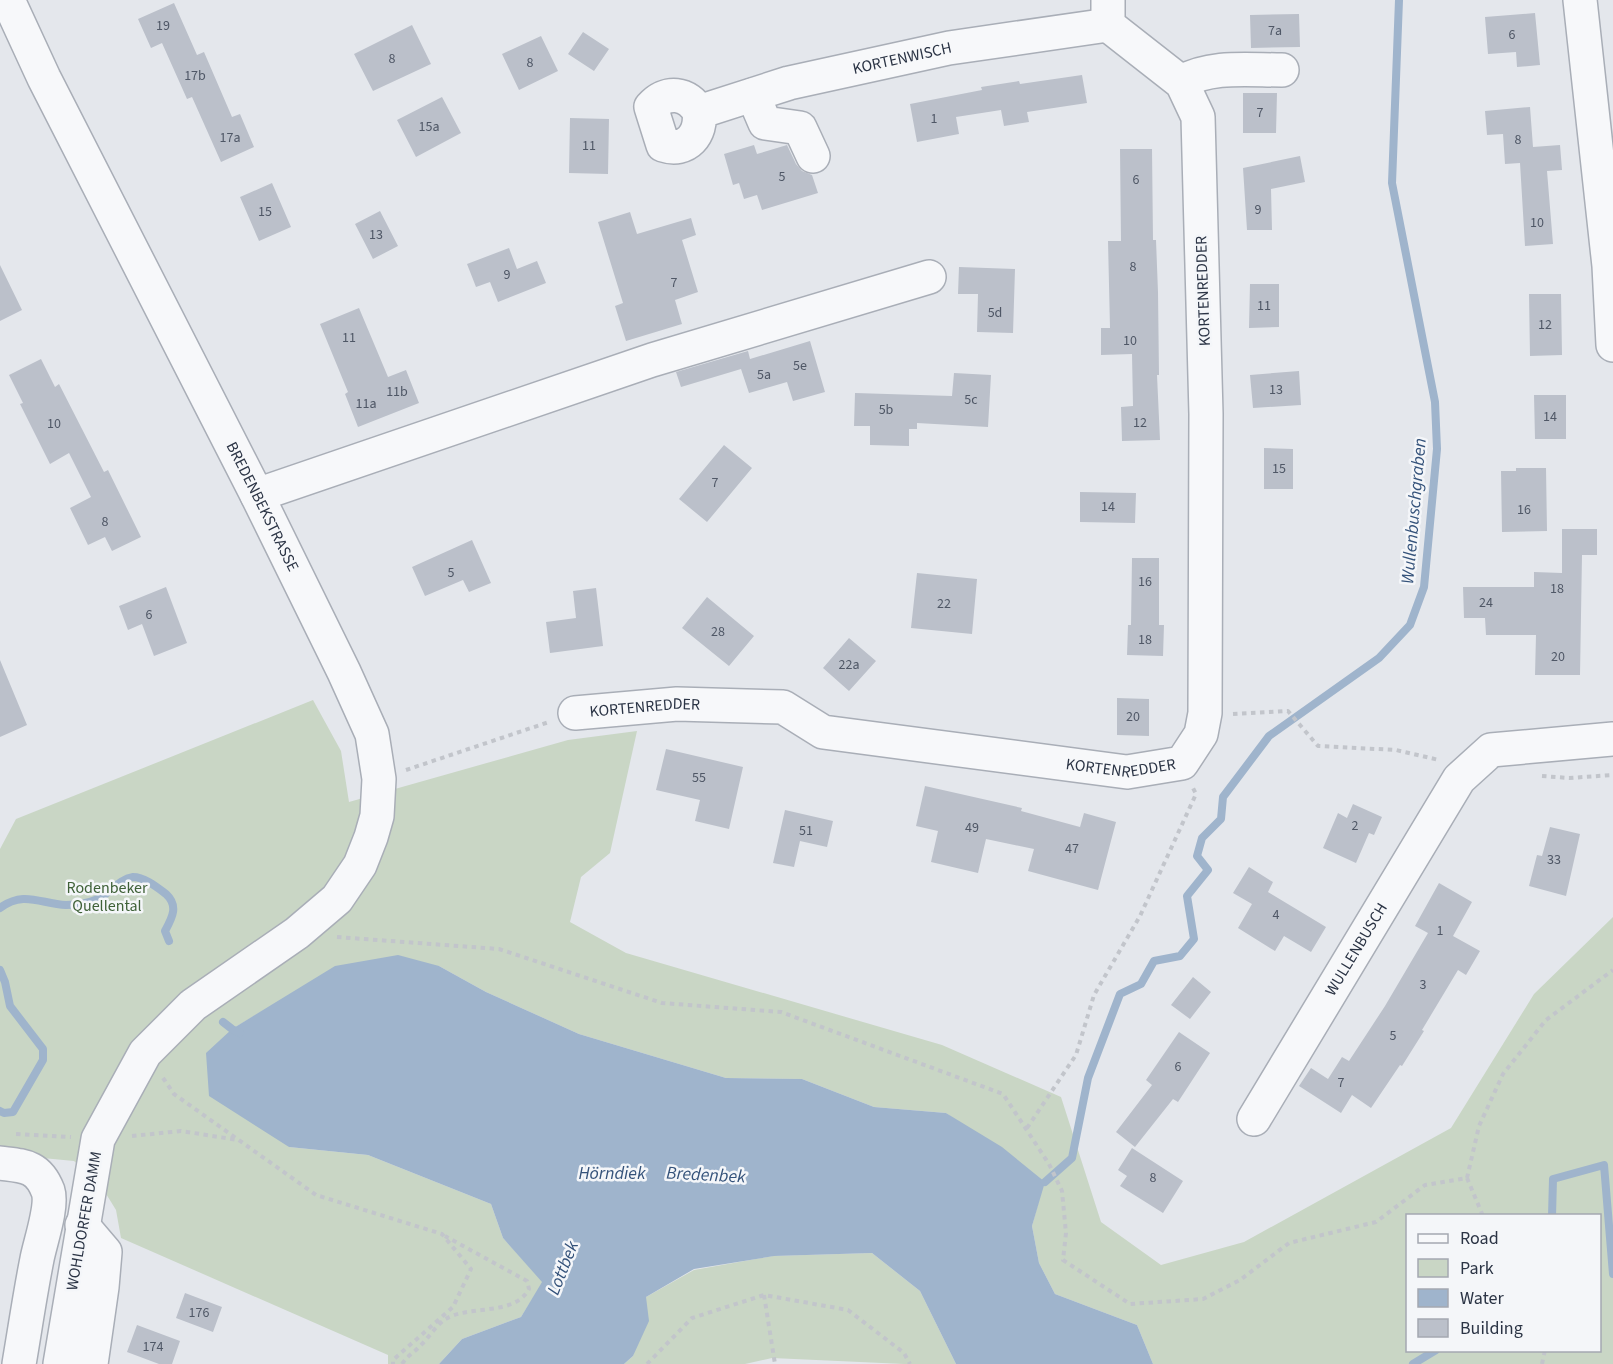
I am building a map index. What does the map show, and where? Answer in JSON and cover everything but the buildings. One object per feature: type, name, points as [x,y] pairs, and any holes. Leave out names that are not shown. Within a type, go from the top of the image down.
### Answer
[{"type":"street","name":"BREDENBEKSTRASSE","points":[[8,0],[44,78],[257,495],[372,734],[379,779],[377,816],[360,864],[337,899],[297,933],[225,981]]},
{"type":"street","points":[[1580,0],[1610,266],[1613,345]]},
{"type":"street","name":"KORTENREDDER","points":[[575,713],[677,704],[783,707],[822,732],[1127,772],[1182,763],[1201,734],[1205,713],[1206,414],[1198,117],[1181,82],[1108,12]]},
{"type":"street","name":"KORTENWISCH","points":[[699,112],[789,83],[1108,12]]},
{"type":"street","points":[[1181,82],[1194,75],[1210,71],[1282,70]]},
{"type":"street","points":[[753,94],[765,123],[800,128],[813,156]]},
{"type":"street","points":[[257,495],[652,360],[929,277]]},
{"type":"street","name":"WULLENBUSCH","points":[[1254,1119],[1459,779],[1491,750],[1613,738]]},
{"type":"street","name":"WOHLDORFER DAMM","points":[[60,1364],[98,1139],[145,1053],[193,1005],[225,981]]},
{"type":"street","points":[[2,1148],[36,1172],[48,1192],[43,1236],[37,1256],[19,1364]]},
{"type":"street","points":[[82,1225],[105,1252],[91,1364]]},
{"type":"path","points":[[1205,713],[1222,715],[1288,711],[1318,746],[1396,750],[1440,760],[1459,779]]},
{"type":"path","name":"KORTENREDDER","points":[[379,779],[575,713]]},
{"type":"path","points":[[1027,1129],[1076,1054],[1094,995],[1140,916],[1196,794],[1182,763]]},
{"type":"path","points":[[297,933],[499,949],[662,1003],[781,1012],[1003,1095],[1049,1164],[1062,1191],[1066,1233],[1063,1260],[1130,1304],[1203,1299],[1240,1280],[1289,1243],[1376,1222],[1425,1185],[1467,1178]]},
{"type":"path","points":[[1483,1214],[1467,1178],[1479,1126],[1503,1074],[1546,1020],[1613,970]]},
{"type":"path","points":[[145,1053],[174,1094],[316,1195],[442,1234],[527,1281],[529,1289],[525,1296],[515,1302],[495,1308],[467,1311],[444,1320],[420,1347],[408,1355],[402,1364]]},
{"type":"path","points":[[2,1148],[181,1131],[238,1140]]},
{"type":"path","points":[[393,1364],[393,1360],[453,1307],[471,1269],[442,1234]]},
{"type":"path","points":[[764,1295],[775,1364]]},
{"type":"path","points":[[647,1364],[692,1318],[764,1295],[848,1310],[904,1353],[910,1364]]},
{"type":"green space","name":"Rodenbeker Quellental","points":[[313,700],[341,751],[349,802],[568,740],[637,731],[610,853],[581,877],[570,922],[626,953],[942,1045],[1061,1097],[1101,1222],[1161,1265],[1244,1242],[1451,1128],[1534,994],[1613,917],[1613,1364],[1153,1364],[1137,1325],[1055,1294],[1039,1263],[1032,1226],[1044,1182],[946,1113],[874,1107],[802,1079],[726,1078],[579,1034],[486,992],[439,966],[298,990],[232,1029],[289,1147],[368,1155],[491,1204],[503,1238],[543,1282],[521,1317],[462,1339],[439,1364],[388,1364],[388,1355],[121,1238],[116,1210],[100,1184],[74,1161],[0,1154],[0,849],[16,819]]},
{"type":"green space","points":[[872,1253],[920,1291],[956,1364],[772,1358],[745,1364],[624,1364],[633,1356],[646,1297],[694,1270],[773,1256]]},
{"type":"water","name":"Hörndiek","points":[[398,955],[439,966],[486,992],[579,1034],[726,1078],[802,1079],[874,1107],[946,1113],[1002,1147],[1045,1182],[1032,1226],[1039,1263],[1055,1294],[1137,1325],[1153,1364],[956,1364],[920,1291],[872,1253],[774,1256],[694,1269],[646,1297],[649,1321],[633,1356],[624,1364],[439,1364],[462,1339],[521,1317],[542,1282],[503,1238],[491,1204],[368,1155],[289,1147],[209,1096],[206,1053],[232,1029],[335,966]]},
{"type":"waterway","name":"Wullenbuschgraben","points":[[1045,1182],[1072,1158],[1088,1078],[1120,994],[1141,984],[1154,961],[1180,956],[1194,939],[1187,896],[1208,870],[1197,856],[1202,838],[1221,819],[1223,797],[1269,736],[1379,658],[1410,625],[1424,587],[1437,449],[1435,402],[1392,183],[1399,0]]},
{"type":"waterway","name":"Bredenbek","points":[[0,908],[25,899],[66,905],[87,903],[102,896],[123,880],[138,877],[166,894],[172,903],[172,917],[165,931],[169,941]]},
{"type":"waterway","name":"Bredenbek","points":[[0,970],[10,1006],[43,1049],[43,1060],[13,1112],[0,1111]]},
{"type":"waterway","name":"Bredenbek","points":[[223,1022],[240,1033]]},
{"type":"waterway","name":"Bredenbek","points":[[1552,1214],[1553,1179],[1604,1165],[1613,1274]]},
{"type":"waterway","name":"Bredenbek","points":[[1413,1364],[1433,1352]]},
{"type":"water label","name":"Lottbek","points":[[563,1268]]}]
